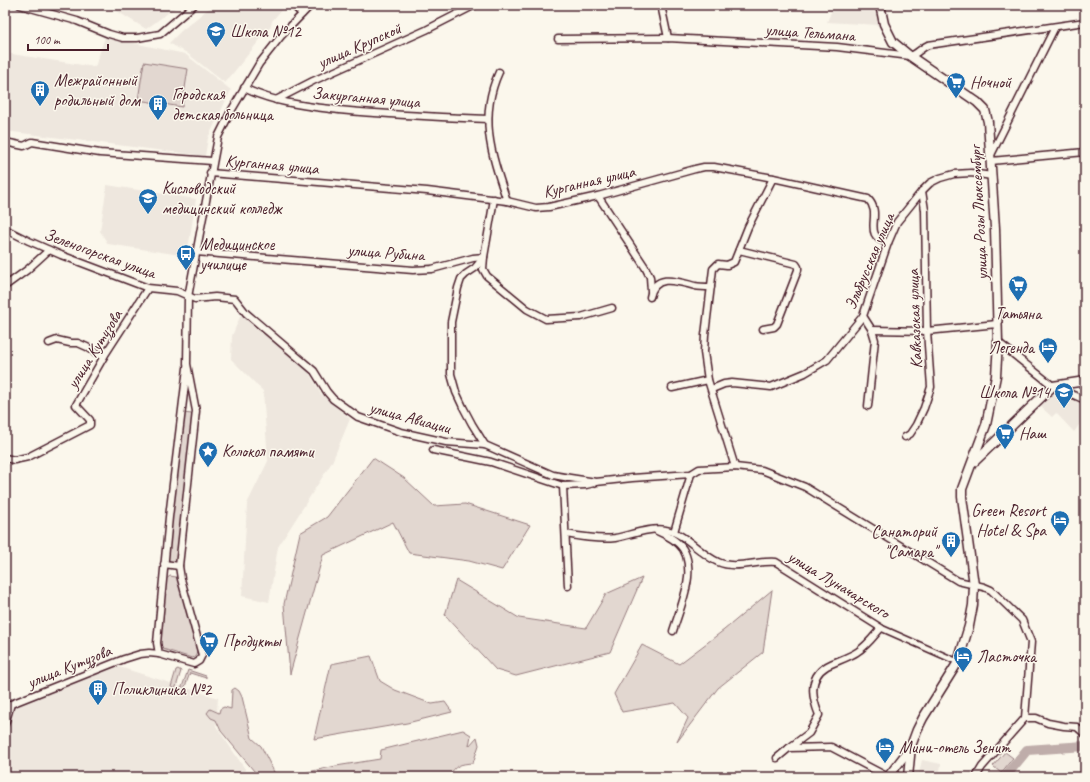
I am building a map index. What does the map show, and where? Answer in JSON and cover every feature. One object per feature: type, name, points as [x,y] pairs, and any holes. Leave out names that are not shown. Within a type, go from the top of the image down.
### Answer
[{"type":"street","points":[[20,5],[77,22],[123,38],[137,38],[160,34],[194,5]]},
{"type":"street","points":[[293,5],[302,14]]},
{"type":"street","name":"улица Кутузова","points":[[5,724],[11,704],[124,659],[144,654],[158,654],[194,664],[199,661],[202,655],[181,580],[179,566],[196,411],[188,364],[188,297],[212,161],[218,137],[244,88],[260,64],[282,35],[311,5]]},
{"type":"street","name":"улица Крупской","points":[[276,100],[313,81],[426,30],[475,5]]},
{"type":"street","points":[[661,5],[668,38]]},
{"type":"street","name":"улица Розы Люксембург","points":[[880,5],[884,24],[893,42],[910,56],[977,102],[985,110],[988,122],[995,228],[998,342],[996,376],[986,425],[964,480],[962,497],[974,585],[973,605],[969,626],[958,662],[923,718],[912,746]]},
{"type":"street","points":[[910,56],[915,55],[922,48],[928,46],[1085,22]]},
{"type":"street","points":[[990,159],[1055,27]]},
{"type":"street","name":"улица Тельмана","points":[[558,39],[668,38],[837,47],[910,56]]},
{"type":"street","points":[[499,72],[494,84],[488,119],[492,154],[506,201]]},
{"type":"street","name":"Закурганная улица","points":[[244,88],[276,100],[298,105],[375,114],[488,119]]},
{"type":"street","name":"Курганная улица","points":[[5,142],[24,146],[32,142],[100,153],[212,161]]},
{"type":"street","points":[[990,159],[1085,152]]},
{"type":"street","name":"Курганная улица","points":[[210,173],[427,191],[494,199],[536,208],[598,196],[704,167],[714,168],[772,178],[868,199],[874,209],[875,237],[880,241],[888,243]]},
{"type":"street","name":"Эльбрусская улица","points":[[712,389],[724,384],[732,383],[770,387],[805,373],[827,360],[864,316],[888,243],[897,222],[922,191],[930,183],[954,174],[971,173],[992,176]]},
{"type":"street","points":[[735,467],[708,380],[704,352],[713,268],[718,264],[727,265],[734,262],[748,227],[772,178]]},
{"type":"street","name":"Кавказская улица","points":[[905,437],[910,434],[916,425],[931,387],[927,331],[925,218],[922,191]]},
{"type":"street","points":[[598,196],[645,267],[650,277],[650,294],[654,286],[659,282],[668,280],[678,280],[697,286],[712,287]]},
{"type":"street","points":[[494,199],[484,258],[483,269],[487,276],[528,310],[546,319],[581,317],[612,308]]},
{"type":"street","name":"Зеленогорская улица","points":[[5,229],[49,250],[148,288],[177,291],[188,297]]},
{"type":"street","points":[[5,286],[27,270],[49,250]]},
{"type":"street","points":[[739,250],[796,264],[798,267],[777,324],[774,327],[763,329]]},
{"type":"street","name":"улица Рубина","points":[[196,252],[413,270],[432,269],[473,258],[484,258]]},
{"type":"street","points":[[484,258],[475,268],[461,278],[451,322],[451,374],[456,392],[484,445]]},
{"type":"street","name":"улица Кутузова","points":[[5,458],[14,460],[28,457],[90,425],[90,420],[76,404],[148,288]]},
{"type":"street","name":"улица Авиации","points":[[188,297],[195,299],[215,297],[235,299],[246,313],[314,371],[333,399],[358,417],[401,432],[446,442],[484,445],[553,475],[596,482]]},
{"type":"street","points":[[864,316],[872,330],[875,340],[868,406]]},
{"type":"street","points":[[872,330],[927,331],[997,324]]},
{"type":"street","points":[[49,343],[57,340],[78,343],[104,357]]},
{"type":"street","points":[[998,342],[1053,386],[1085,400]]},
{"type":"street","name":"улица Кутузова","points":[[158,654],[157,643],[164,564],[184,386],[188,364]]},
{"type":"street","points":[[672,388],[708,380]]},
{"type":"street","points":[[971,465],[1053,386],[1085,381]]},
{"type":"street","name":"улица Авиации","points":[[433,450],[491,462],[563,486],[586,485],[596,482],[632,478],[691,474],[699,469],[735,467],[762,470],[805,487],[958,581],[991,590],[1022,620],[1031,642],[1026,718]]},
{"type":"street","points":[[674,532],[691,474]]},
{"type":"street","points":[[563,486],[568,586]]},
{"type":"street","points":[[656,530],[674,540],[683,549],[689,570],[688,581],[673,631]]},
{"type":"street","name":"улица Луначарского","points":[[566,534],[586,538],[613,538],[656,530],[666,530],[674,532],[717,562],[726,565],[744,565],[765,561],[776,562],[881,628],[958,662]]},
{"type":"street","points":[[164,564],[179,566]]},
{"type":"street","points":[[777,758],[808,733],[819,715],[812,693],[813,682],[818,673],[826,667],[857,652],[870,641],[881,628]]},
{"type":"street","points":[[976,777],[982,767],[1026,718],[1036,718],[1053,724],[1077,727],[1085,734]]},
{"type":"street","points":[[789,748],[831,747],[888,777],[912,746]]},
{"type":"street","points":[[908,777],[912,746]]},
{"type":"shaded area","points":[[107,5],[179,5],[146,29]]},
{"type":"shaded area","name":"Школа №12","points":[[213,5],[284,5],[272,21],[271,26],[225,83],[187,53],[169,43],[181,31]]},
{"type":"shaded area","points":[[834,5],[875,5],[879,25],[827,22]]},
{"type":"shaded area","points":[[105,37],[185,54],[231,90],[208,138],[205,156],[5,131],[5,53],[95,67]]},
{"type":"shaded area","points":[[144,62],[188,69],[182,107],[138,100]]},
{"type":"shaded area","name":"Кисловодский медицинский колледж","points":[[107,185],[196,199],[187,256],[108,244],[100,231]]},
{"type":"shaded area","points":[[242,312],[308,371],[321,394],[350,419],[332,462],[278,547],[269,602],[242,596],[247,504],[268,461],[263,391],[231,359],[232,336]]},
{"type":"shaded area","name":"Школа №14","points":[[1058,391],[1085,405],[1085,417],[1074,432],[1056,413],[1052,417],[1040,406],[1053,393]]},
{"type":"shaded area","points":[[183,413],[192,414],[178,560],[174,562],[169,561],[168,559]]},
{"type":"shaded area","points":[[373,458],[404,478],[434,506],[465,504],[530,525],[502,570],[469,561],[409,553],[393,522],[323,555],[290,674],[284,604],[300,533],[327,517]]},
{"type":"shaded area","points":[[170,576],[176,577],[178,580],[197,651],[195,657],[192,658],[163,649],[160,642],[165,580]]},
{"type":"shaded area","points":[[642,578],[610,652],[516,676],[496,670],[445,615],[456,580],[519,618],[586,628],[606,594]]},
{"type":"shaded area","points":[[772,590],[763,652],[718,688],[677,742],[688,718],[675,703],[622,712],[614,694],[642,645],[679,664],[724,630]]},
{"type":"shaded area","points":[[371,656],[380,681],[395,690],[432,704],[445,702],[452,712],[407,723],[314,739],[331,664]]},
{"type":"shaded area","points":[[113,665],[218,698],[216,726],[245,769],[243,777],[23,777],[5,772],[5,739],[15,704]]},
{"type":"shaded area","points":[[178,669],[181,671],[175,690],[171,687],[176,670]]},
{"type":"shaded area","points":[[188,670],[206,676],[206,678],[190,673],[183,692],[181,690]]},
{"type":"shaded area","points":[[235,688],[239,691],[242,697],[252,738],[261,746],[276,776],[259,777],[221,731],[216,720],[211,718],[207,713],[210,709],[219,713],[220,709],[224,707],[231,709],[232,690]]},
{"type":"shaded area","points":[[463,730],[471,735],[469,746],[477,737],[479,745],[473,763],[458,766],[448,777],[285,777],[336,766],[380,759],[381,750]]},
{"type":"shaded area","points":[[1005,752],[1013,758],[1001,773],[993,766]]},
{"type":"shaded area","points":[[922,760],[941,764],[939,777],[918,777]]},
{"type":"waterway","points":[[1005,777],[1027,750],[1085,746]]},
{"type":"place","name":"Школа №12","points":[[216,48]]},
{"type":"place","name":"Ночной","points":[[956,99]]},
{"type":"place","name":"Межрайонный родильный дом","points":[[40,107]]},
{"type":"place","name":"Городская детская больница","points":[[158,121]]},
{"type":"place","name":"Кисловодский медицинский колледж","points":[[148,215]]},
{"type":"place","name":"Медицинское училище","points":[[186,271]]},
{"type":"place","name":"Татьяна","points":[[1018,302]]},
{"type":"place","name":"Легенда","points":[[1048,364]]},
{"type":"place","name":"Школа №14","points":[[1064,409]]},
{"type":"place","name":"Наш","points":[[1005,450]]},
{"type":"place","name":"Колокол памяти","points":[[208,468]]},
{"type":"place","name":"Green Resort Hotel & Spa","points":[[1060,537]]},
{"type":"place","name":"Санаторий \"Самара\"","points":[[951,558]]},
{"type":"place","name":"Продукты","points":[[209,658]]},
{"type":"place","name":"Ласточка","points":[[963,673]]},
{"type":"place","name":"Поликлиника №2","points":[[98,706]]},
{"type":"place","name":"Мини-отель Зенит","points":[[885,764]]}]
